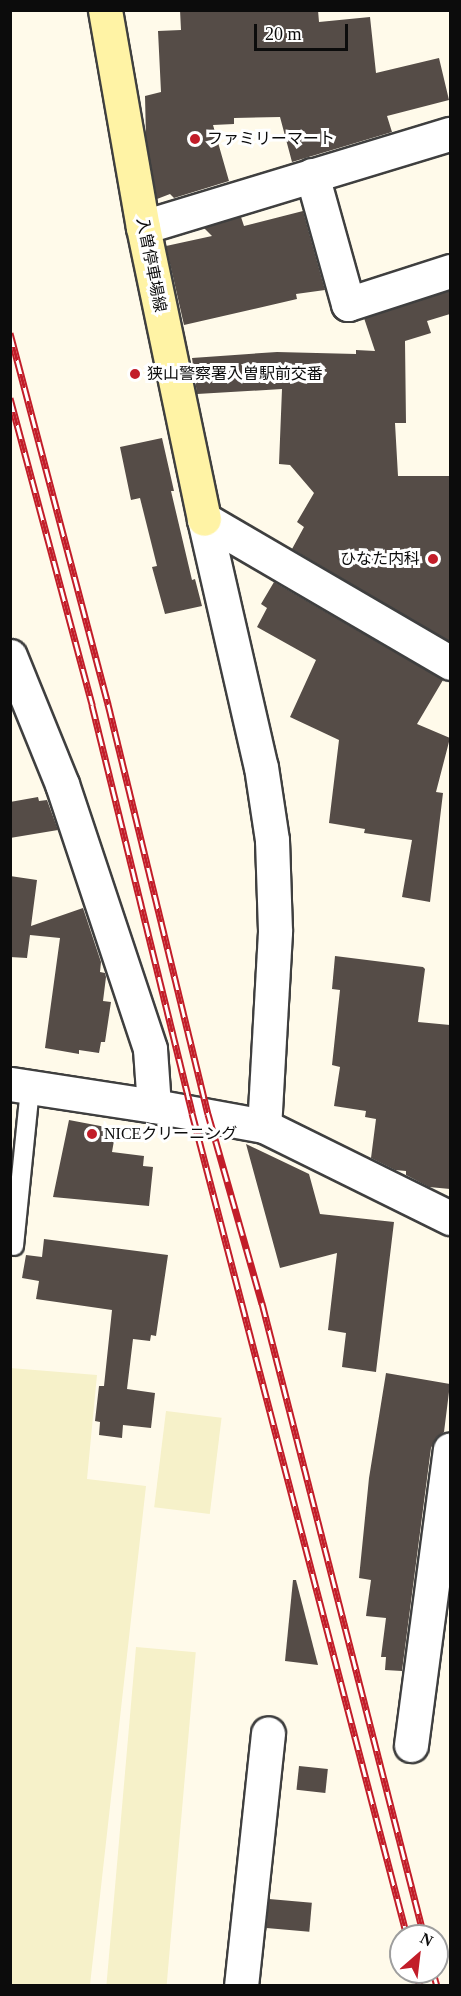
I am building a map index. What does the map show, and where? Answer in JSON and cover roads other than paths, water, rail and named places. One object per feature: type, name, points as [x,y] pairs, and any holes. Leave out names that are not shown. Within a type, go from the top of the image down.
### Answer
[{"type":"main road","name":"入曽停車場線","points":[[105,10],[143,227],[204,519]]},
{"type":"street","points":[[143,227],[450,134]]},
{"type":"street","points":[[312,175],[348,304],[450,270]]},
{"type":"street","points":[[204,519],[450,663]]},
{"type":"street","points":[[204,519],[261,767],[272,840],[275,932],[264,1126]]},
{"type":"street","points":[[10,656],[62,784],[150,1049],[154,1107]]},
{"type":"street","points":[[20,1086],[264,1126],[450,1218]]},
{"type":"street","points":[[411,1745],[450,1450]]},
{"type":"street","points":[[241,1986],[268,1732]]},
{"type":"lane","points":[[14,1246],[20,1086]]},
{"type":"railway","points":[[10,333],[108,704],[208,1114],[262,1303],[421,1924]]},
{"type":"railway","points":[[10,398],[92,705],[192,1113],[404,1924]]},
{"type":"place","name":"ファミリーマート","points":[[195,139]]},
{"type":"place","name":"狭山警察署入曽駅前交番","points":[[135,374]]},
{"type":"place","name":"ひなた内科","points":[[433,559]]},
{"type":"place","name":"NICEクリーニング","points":[[92,1134]]}]
